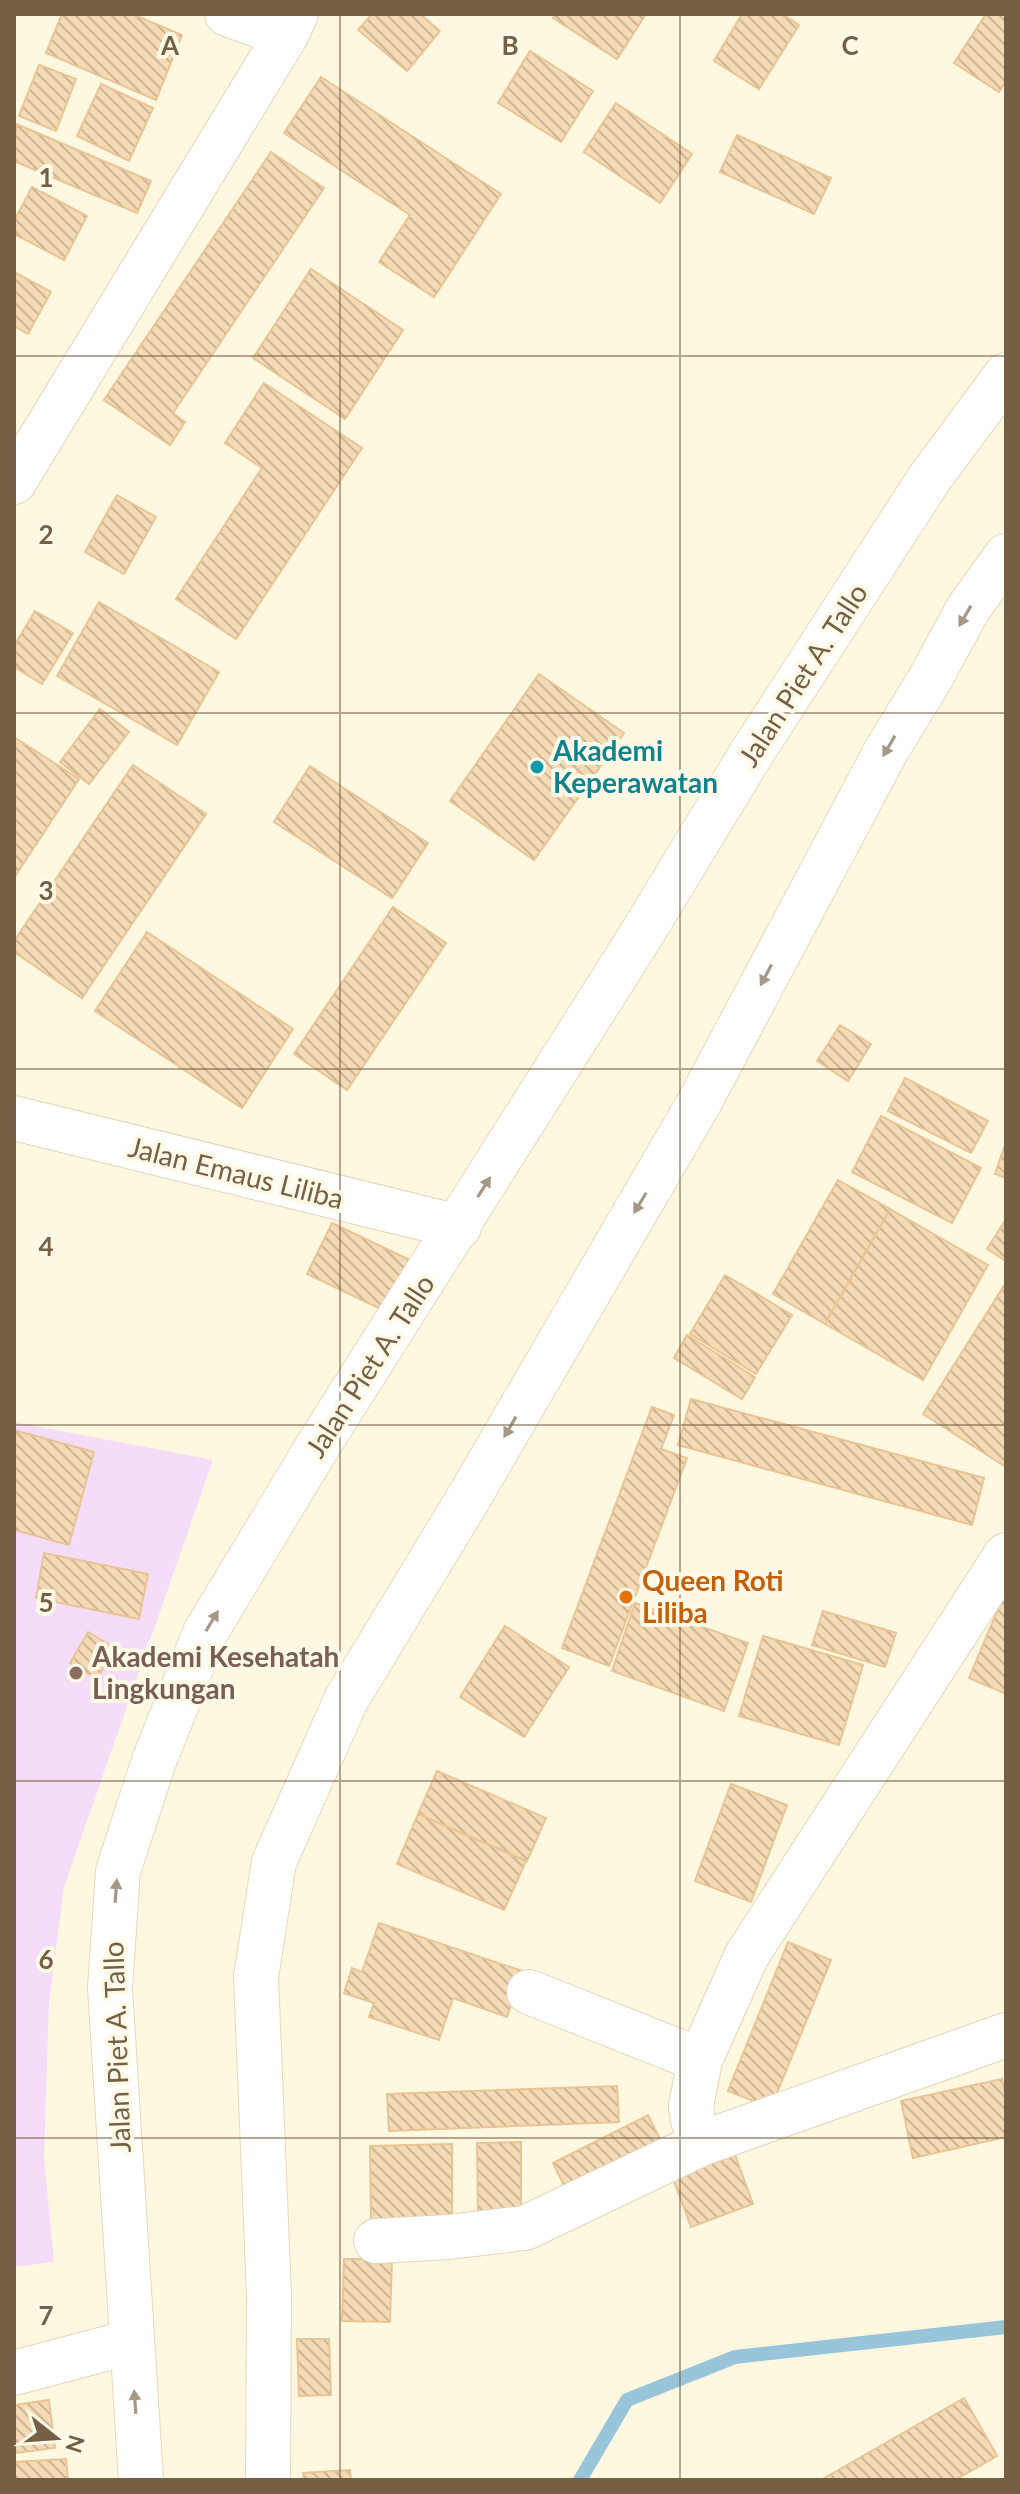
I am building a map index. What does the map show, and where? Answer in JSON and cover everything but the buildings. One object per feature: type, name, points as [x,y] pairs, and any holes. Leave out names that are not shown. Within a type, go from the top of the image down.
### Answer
[{"type":"main road","points":[[14,482],[291,24],[227,14]]},
{"type":"main road","name":"Jalan Piet A. Tallo","points":[[141,2480],[110,1988],[118,1871],[154,1761],[205,1633],[321,1441],[459,1227],[751,754],[929,479],[1006,375]]},
{"type":"main road","points":[[268,2480],[269,2296],[256,1977],[274,1862],[346,1700],[468,1499],[699,1103],[886,751],[968,609],[1006,556]]},
{"type":"main road","name":"Jalan Emaus Liliba","points":[[14,1118],[459,1227]]},
{"type":"main road","points":[[703,2143],[693,2120],[691,2106],[700,2060],[747,1955],[1006,1555]]},
{"type":"main road","points":[[529,1992],[700,2060]]},
{"type":"main road","points":[[376,2241],[525,2228],[703,2143],[1006,2035]]},
{"type":"main road","points":[[14,2373],[131,2342]]},
{"type":"shaded area","name":"Akademi Kesehatah Lingkungan","points":[[14,1422],[213,1460],[64,1887],[49,2003],[44,2157],[54,2262],[14,2267]]},
{"type":"waterway","points":[[580,2480],[627,2400],[735,2357],[1006,2327]]},
{"type":"place","name":"Akademi Keperawatan","points":[[537,767]]},
{"type":"place","name":"Queen Roti Liliba","points":[[626,1597]]},
{"type":"place","name":"Akademi Kesehatah Lingkungan","points":[[76,1673]]}]
